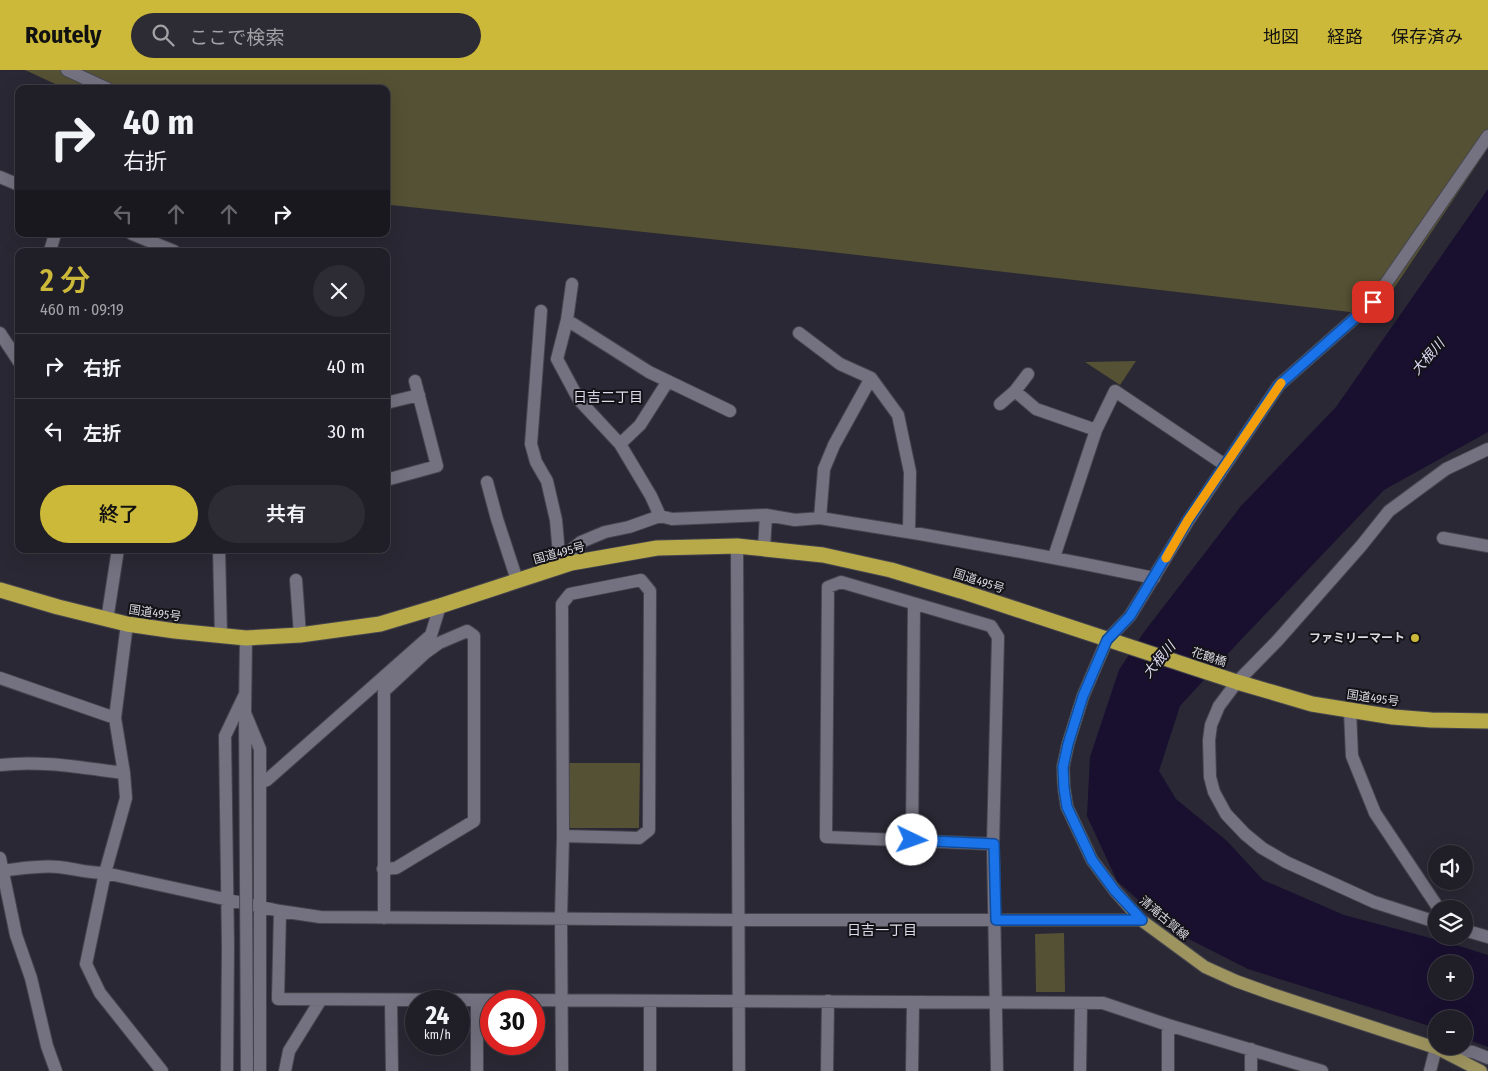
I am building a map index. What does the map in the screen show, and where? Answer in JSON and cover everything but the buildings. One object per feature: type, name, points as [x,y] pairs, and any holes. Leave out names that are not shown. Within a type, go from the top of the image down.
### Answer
[{"type":"highway","name":"国道495号","points":[[0,590],[127,624],[246,638],[300,636],[380,624],[565,565],[657,548],[737,546],[823,555],[891,570],[1124,644]]},
{"type":"highway","name":"花鶴橋","points":[[1124,644],[1232,680]]},
{"type":"highway","name":"国道495号","points":[[1232,680],[1312,704],[1350,711],[1431,720],[1488,722]]},
{"type":"main road","name":"清滝古賀線","points":[[1107,640],[1083,696],[1063,767],[1067,807],[1092,860],[1115,891],[1142,920],[1205,967],[1236,981],[1428,1045]]},
{"type":"main road","name":"清滝古賀線","points":[[1450,1055],[1481,1071]]},
{"type":"street","points":[[67,70],[99,85]]},
{"type":"street","points":[[1107,640],[1130,616],[1188,520],[1279,385],[1373,302],[1488,136]]},
{"type":"street","points":[[0,177],[15,183]]},
{"type":"street","points":[[137,237],[153,247]]},
{"type":"street","points":[[572,284],[567,320],[557,359],[579,400],[620,444],[651,496],[660,516]]},
{"type":"street","points":[[541,311],[530,444],[536,462],[547,481],[565,565]]},
{"type":"street","points":[[567,320],[649,372],[730,411]]},
{"type":"street","points":[[0,333],[15,356]]},
{"type":"street","points":[[799,333],[840,364],[871,378],[898,415],[910,472],[909,531]]},
{"type":"street","points":[[1000,404],[1015,391],[1028,374]]},
{"type":"street","points":[[820,518],[824,469],[834,445],[871,378]]},
{"type":"street","points":[[390,479],[437,466],[416,381]]},
{"type":"street","points":[[620,444],[640,425],[668,381]]},
{"type":"street","points":[[1054,557],[1096,430],[1115,390],[1225,464]]},
{"type":"street","points":[[1015,391],[1036,409],[1096,430]]},
{"type":"street","points":[[390,402],[419,395]]},
{"type":"street","points":[[1428,919],[1374,902],[1286,862],[1262,848],[1226,814],[1214,792],[1210,777],[1209,740],[1211,725],[1232,680],[1284,634],[1389,511],[1446,469],[1488,449]]},
{"type":"street","points":[[487,482],[517,580]]},
{"type":"street","points":[[565,565],[571,550],[582,542],[606,532],[629,528],[660,516],[672,520],[766,515],[795,520],[820,518],[909,531],[1054,557],[1154,578]]},
{"type":"street","points":[[764,549],[766,515]]},
{"type":"street","points":[[1443,538],[1488,546]]},
{"type":"street","points":[[737,546],[740,761],[739,1071]]},
{"type":"street","points":[[107,620],[117,553]]},
{"type":"street","points":[[218,553],[221,636]]},
{"type":"street","points":[[296,580],[300,636]]},
{"type":"street","points":[[562,836],[640,838],[649,830],[650,591],[641,580],[570,594],[562,604],[561,919],[562,1071]]},
{"type":"street","points":[[994,844],[826,837],[828,587],[842,582],[991,626],[998,637],[994,844],[997,1071]]},
{"type":"street","points":[[912,840],[914,604]]},
{"type":"street","points":[[260,783],[267,780],[431,635],[440,606]]},
{"type":"street","points":[[127,624],[115,718],[126,798],[105,873],[86,964],[100,993],[162,1071]]},
{"type":"street","points":[[383,869],[396,868],[474,821],[474,636],[467,631],[439,643],[425,653],[384,691],[383,869],[384,918]]},
{"type":"street","points":[[246,638],[247,1071]]},
{"type":"street","points":[[0,678],[115,718]]},
{"type":"street","points":[[227,1071],[225,736],[245,694]]},
{"type":"street","points":[[1350,711],[1352,756],[1375,813],[1433,900]]},
{"type":"street","points":[[245,713],[260,749],[260,1071]]},
{"type":"street","points":[[0,765],[49,763],[124,773]]},
{"type":"street","points":[[56,1071],[47,1046],[31,978],[16,936],[1,866],[58,867],[87,873],[105,873],[280,911],[320,917],[1142,920]]},
{"type":"street","points":[[280,911],[278,999],[1103,1003],[1168,1025],[1322,1071]]},
{"type":"street","points":[[1473,933],[1488,937]]},
{"type":"street","points":[[284,1071],[289,1050],[320,1000]]},
{"type":"street","points":[[391,1000],[392,1071]]},
{"type":"street","points":[[477,1000],[477,1071]]},
{"type":"street","points":[[828,1001],[828,1071]]},
{"type":"street","points":[[650,1002],[650,1071]]},
{"type":"street","points":[[912,1071],[913,1003]]},
{"type":"street","points":[[1080,1071],[1081,1003]]},
{"type":"street","points":[[1168,1025],[1168,1071]]},
{"type":"street","points":[[1251,1049],[1251,1071]]},
{"type":"street","points":[[1473,1052],[1488,1058]]},
{"type":"street","points":[[1430,1071],[1434,1055]]},
{"type":"shaded area","points":[[25,70],[1488,70],[1488,148],[1376,315],[814,250],[391,205],[390,85],[57,85]]},
{"type":"shaded area","points":[[1136,361],[1120,385],[1085,362]]},
{"type":"shaded area","points":[[567,763],[640,763],[639,828],[567,828]]},
{"type":"shaded area","points":[[1064,933],[1065,992],[1036,992],[1035,934]]},
{"type":"water","name":"大根川","points":[[1488,189],[1488,432],[1384,490],[1180,706],[1159,771],[1176,799],[1227,841],[1263,880],[1344,915],[1428,937],[1428,945],[1456,945],[1488,955],[1488,1047],[1473,1041],[1473,1010],[1428,1010],[1428,1025],[1248,969],[1173,931],[1117,881],[1087,816],[1090,757],[1119,670],[1144,632],[1241,506],[1336,407]]},
{"type":"slow traffic","points":[[1166,558],[1188,520],[1281,383]]},
{"type":"place","name":"ファミリーマート","points":[[1415,638]]},
{"type":"district","name":"日吉二丁目","points":[[608,397]]},
{"type":"district","name":"日吉一丁目","points":[[882,930]]},
{"type":"route","points":[[912,840],[994,844],[996,920],[1142,920],[1115,891],[1092,860],[1067,807],[1063,767],[1083,696],[1107,640],[1130,616],[1188,520],[1279,385],[1373,302]]}]
